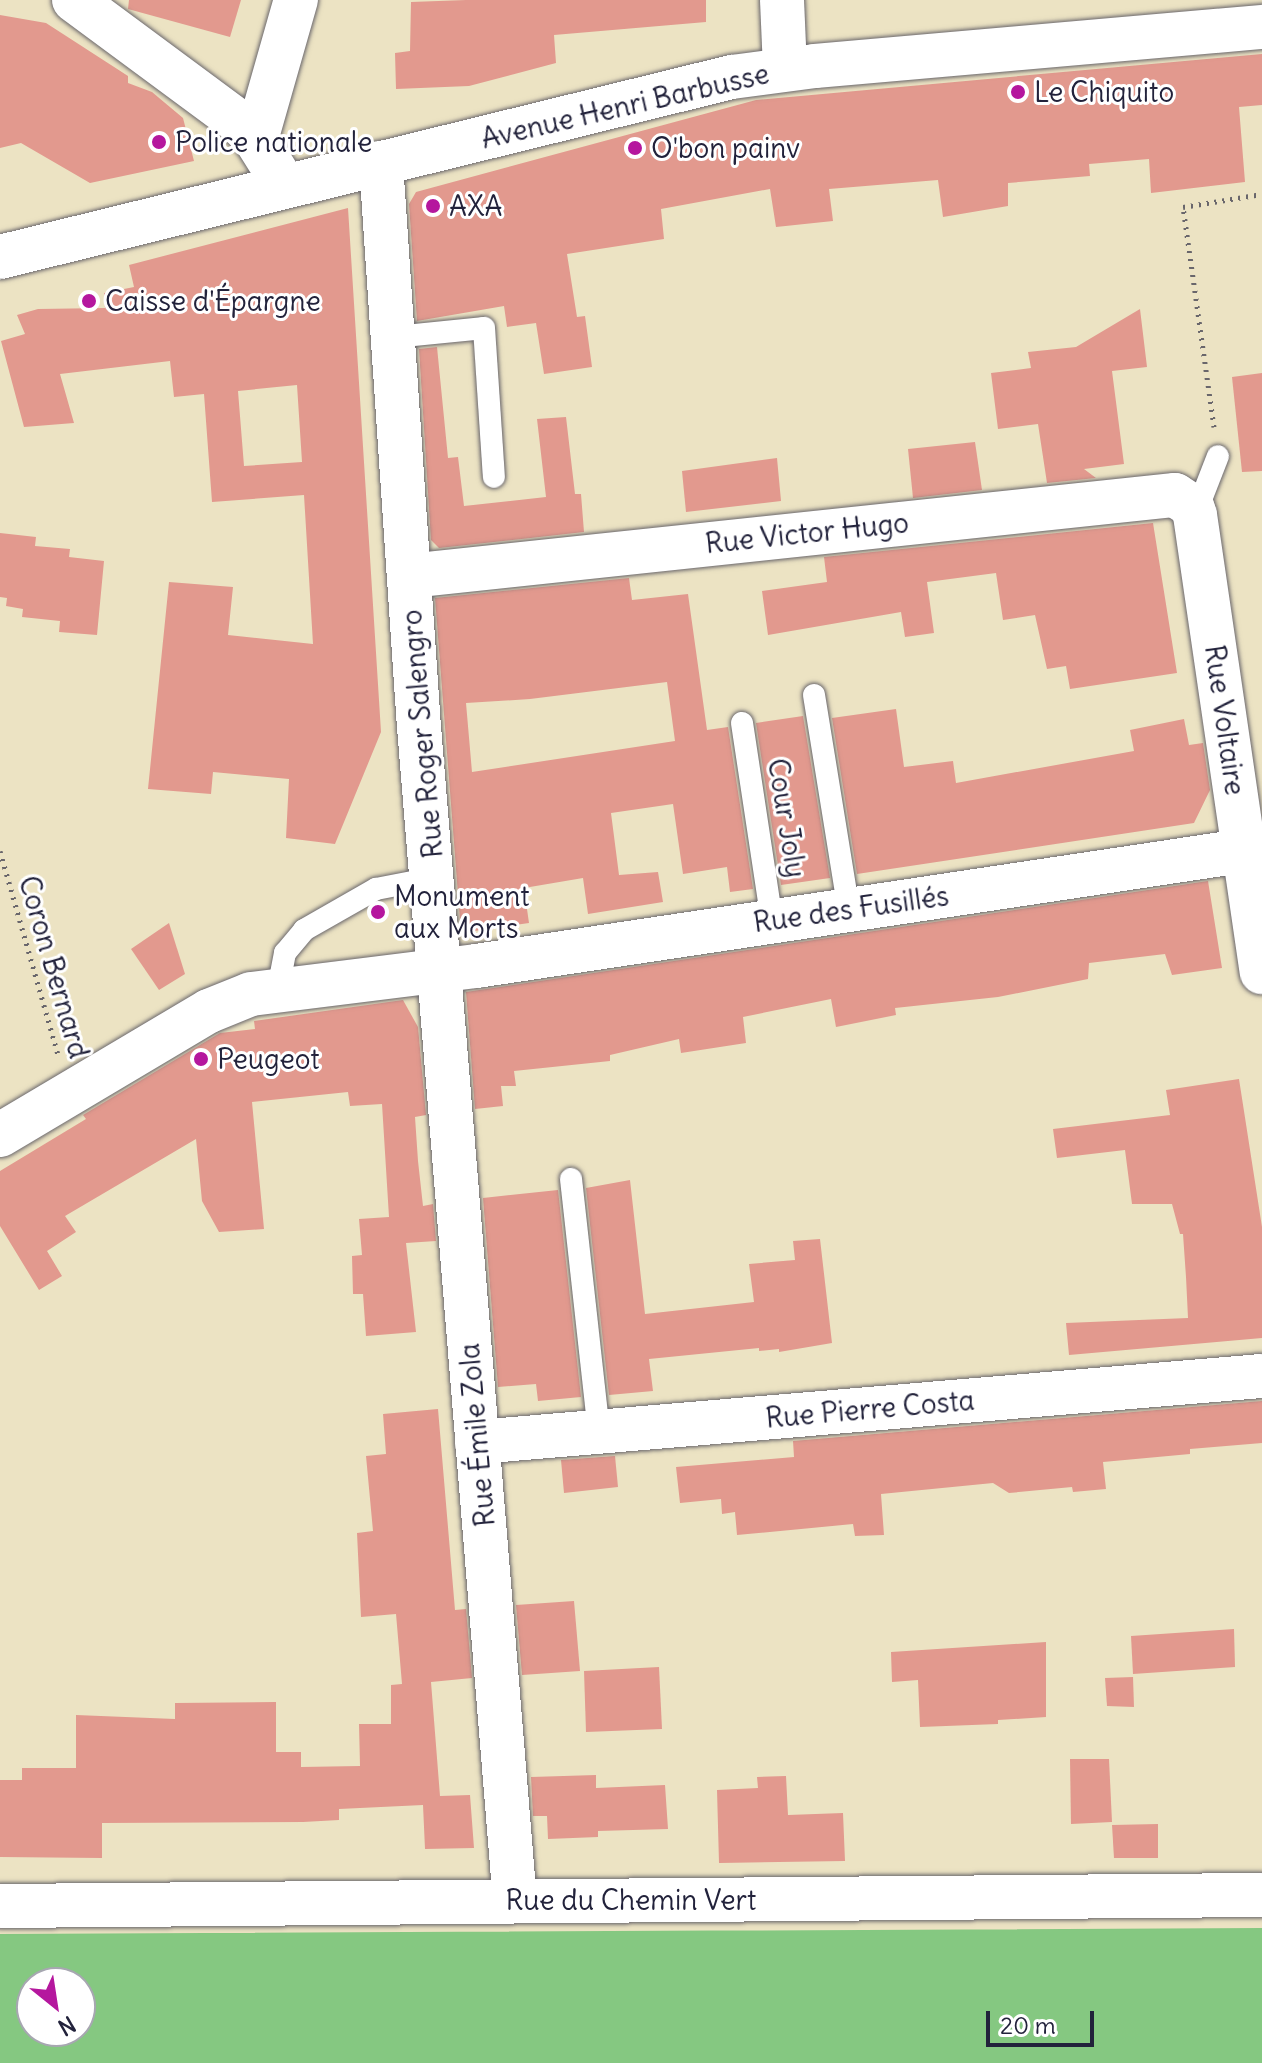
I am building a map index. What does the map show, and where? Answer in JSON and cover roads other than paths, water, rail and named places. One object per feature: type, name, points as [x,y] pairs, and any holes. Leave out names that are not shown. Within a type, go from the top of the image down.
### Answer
[{"type":"street","points":[[74,0],[208,96],[256,140],[285,186]]},
{"type":"street","points":[[256,140],[296,0]]},
{"type":"street","points":[[782,0],[785,69]]},
{"type":"street","name":"Avenue Henri Barbusse","points":[[0,257],[694,85],[785,69],[1262,27]]},
{"type":"street","name":"Rue Roger Salengro","points":[[381,163],[409,576],[441,969]]},
{"type":"street","name":"Rue Victor Hugo","points":[[409,576],[1151,495],[1175,495],[1192,506],[1195,515]]},
{"type":"street","name":"Rue Voltaire","points":[[1195,515],[1253,850],[1262,972]]},
{"type":"street","name":"Rue des Fusillés","points":[[441,969],[1253,850]]},
{"type":"street","points":[[0,1135],[229,1001],[278,989],[441,969]]},
{"type":"street","name":"Rue Émile Zola","points":[[441,969],[515,1901]]},
{"type":"street","name":"Rue Pierre Costa","points":[[477,1442],[1262,1376]]},
{"type":"street","name":"Rue du Chemin Vert","points":[[0,1906],[1262,1895]]},
{"type":"lane","points":[[394,337],[484,328],[494,477]]},
{"type":"lane","points":[[1195,515],[1218,456]]},
{"type":"lane","points":[[814,695],[849,910]]},
{"type":"lane","name":"Cour Joly","points":[[742,723],[772,921]]},
{"type":"lane","points":[[278,989],[285,953],[304,930],[376,889],[433,878]]},
{"type":"lane","points":[[571,1179],[599,1432]]},
{"type":"place","name":"Le Chiquito","points":[[1018,92]]},
{"type":"place","name":"Police nationale","points":[[159,142]]},
{"type":"place","name":"O'bon painv","points":[[635,148]]},
{"type":"place","name":"AXA","points":[[433,206]]},
{"type":"place","name":"Caisse d'Épargne","points":[[89,301]]},
{"type":"place","name":"Monument aux Morts","points":[[378,912]]},
{"type":"place","name":"Peugeot","points":[[201,1059]]}]
